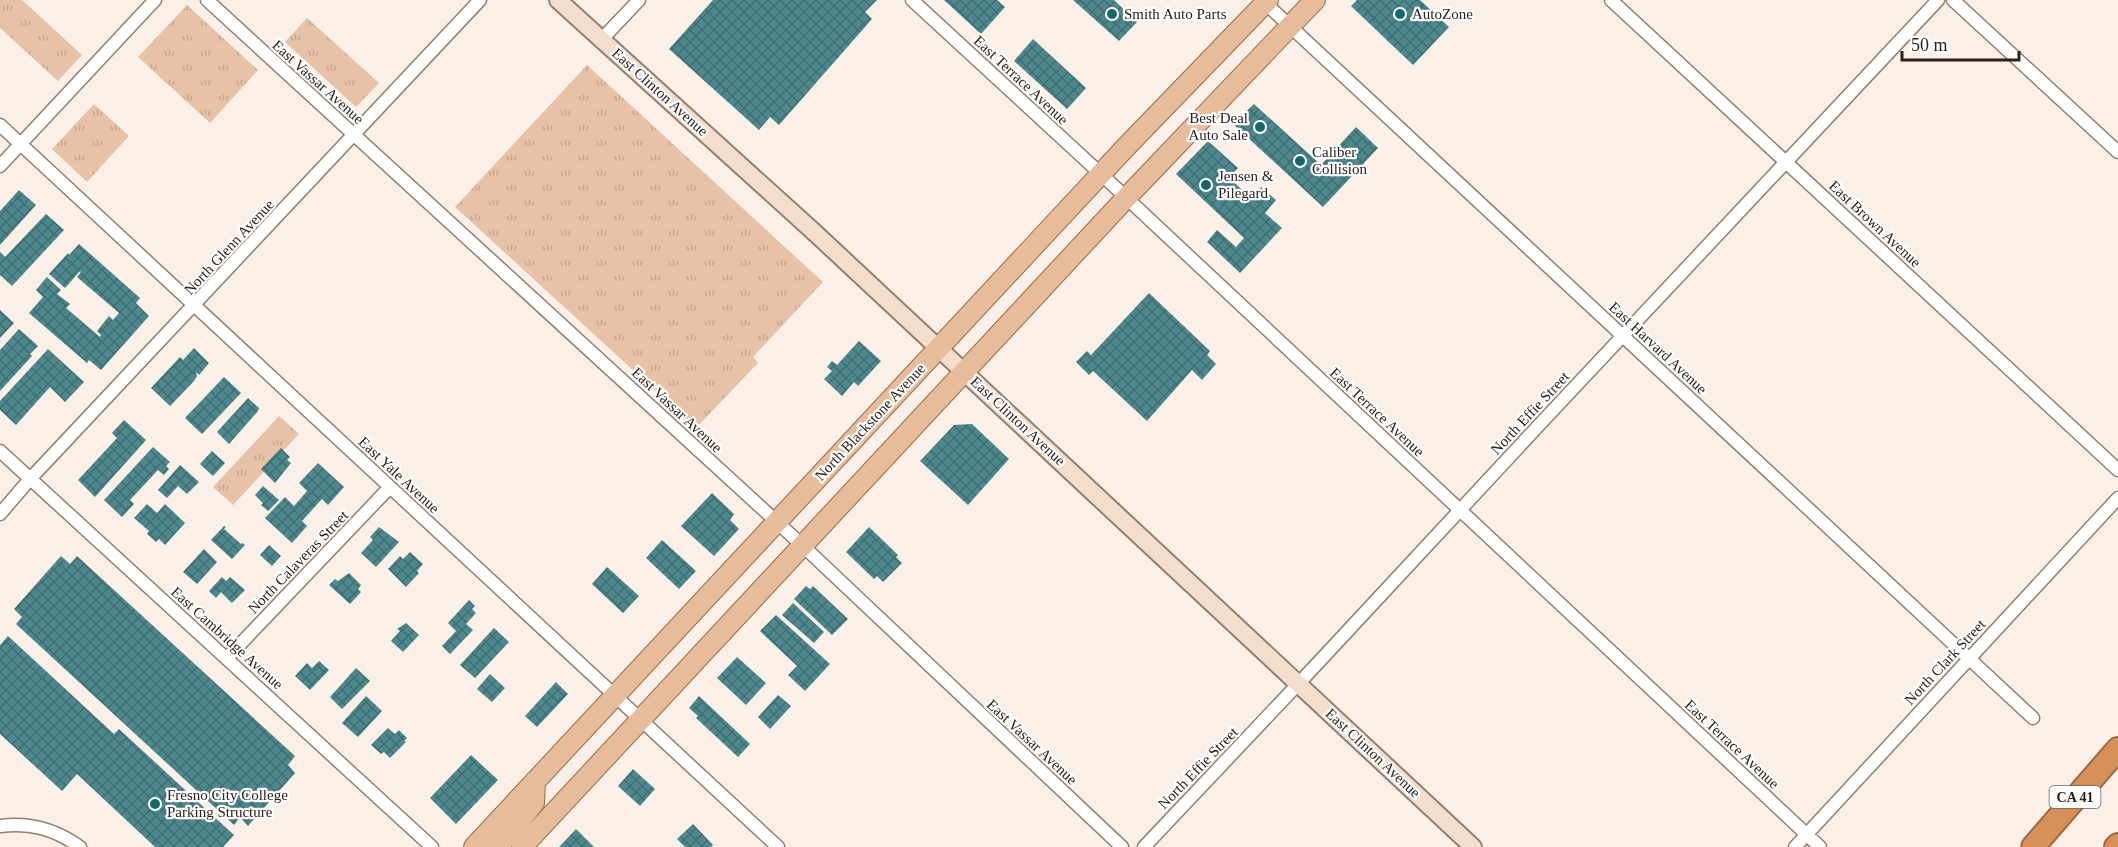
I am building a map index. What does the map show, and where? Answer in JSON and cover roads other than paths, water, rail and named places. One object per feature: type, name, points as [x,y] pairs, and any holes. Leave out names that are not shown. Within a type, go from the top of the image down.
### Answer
[{"type":"highway","name":"CA 41","points":[[2034,847],[2118,749]]},
{"type":"main road","name":"East Clinton Avenue","points":[[558,0],[939,348],[1473,847]]},
{"type":"main road","points":[[522,847],[1127,197],[1314,0]]},
{"type":"main road","name":"North Blackstone Avenue","points":[[474,847],[1265,1]]},
{"type":"main road","points":[[498,847],[534,803],[535,781]]},
{"type":"street","points":[[0,166],[155,0]]},
{"type":"street","name":"East Vassar Avenue","points":[[207,0],[802,545],[1122,847]]},
{"type":"street","name":"North Glenn Avenue","points":[[0,514],[30,479],[480,0]]},
{"type":"street","points":[[602,39],[639,0]]},
{"type":"street","name":"East Terrace Avenue","points":[[912,0],[1127,197],[1820,847]]},
{"type":"street","name":"East Brown Avenue","points":[[1611,0],[2118,470]]},
{"type":"street","name":"North Effie Street","points":[[1144,847],[1938,0]]},
{"type":"street","points":[[1953,0],[2118,152]]},
{"type":"street","name":"East Harvard Avenue","points":[[1265,1],[2033,718]]},
{"type":"street","name":"East Yale Avenue","points":[[0,125],[778,847]]},
{"type":"street","name":"East Cambridge Avenue","points":[[0,451],[432,847]]},
{"type":"street","name":"North Calaveras Street","points":[[227,658],[390,487]]},
{"type":"street","name":"North Clark Street","points":[[1794,847],[2118,498]]},
{"type":"street","points":[[0,826],[32,825],[54,832],[80,847]]},
{"type":"place","name":"Smith Auto Parts","points":[[1112,14]]},
{"type":"place","name":"AutoZone","points":[[1400,14]]},
{"type":"place","name":"Best Deal Auto Sale","points":[[1260,127]]},
{"type":"place","name":"Caliber Collision","points":[[1300,161]]},
{"type":"place","name":"Jensen & Pilegard","points":[[1206,185]]},
{"type":"place","name":"Fresno City College Parking Structure","points":[[155,804]]}]
